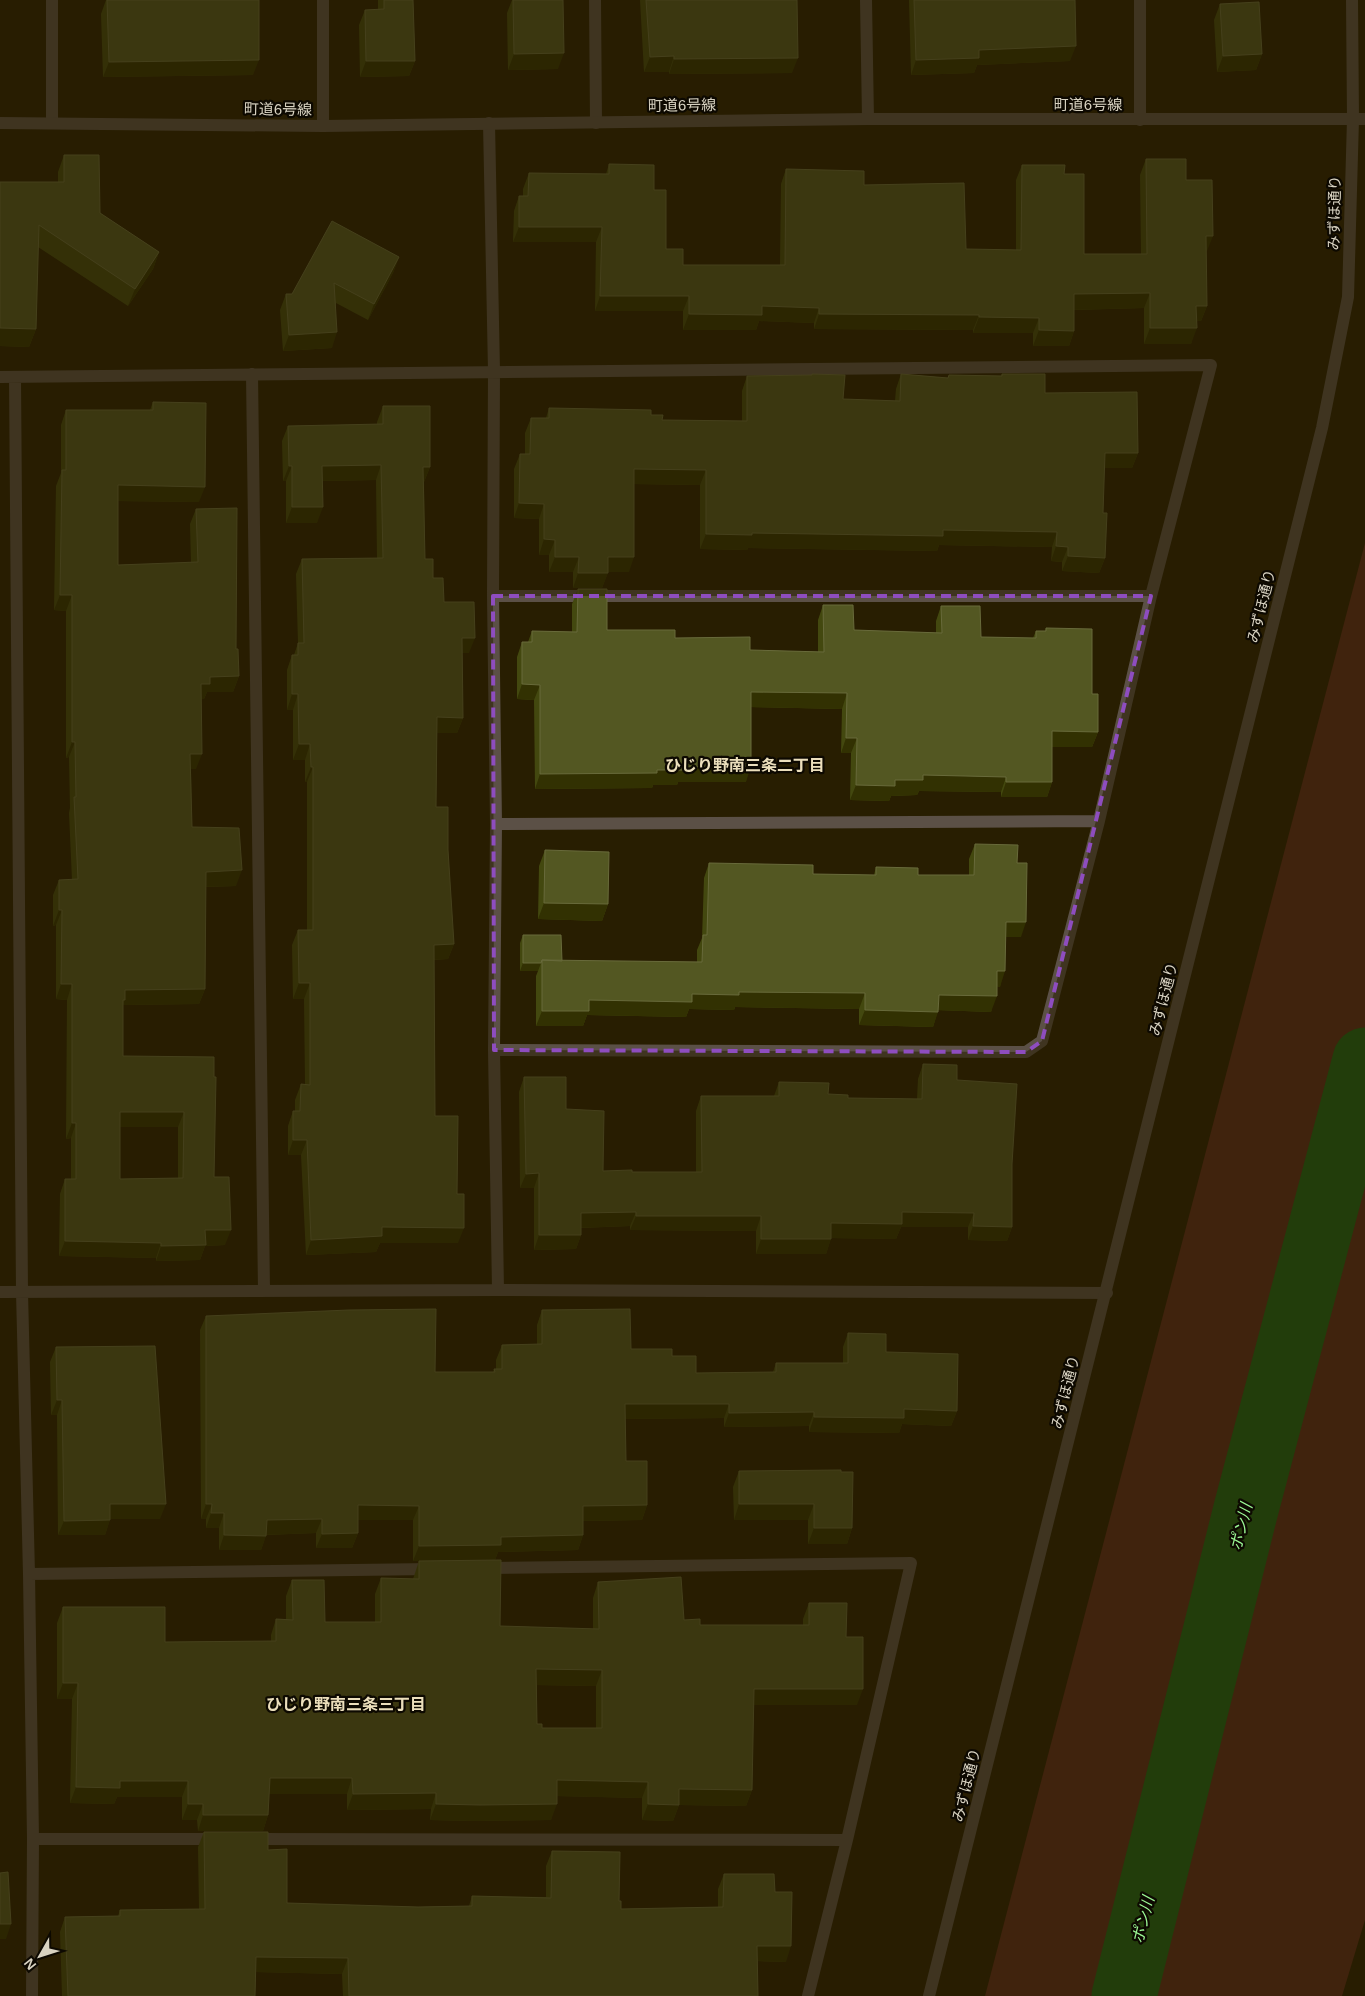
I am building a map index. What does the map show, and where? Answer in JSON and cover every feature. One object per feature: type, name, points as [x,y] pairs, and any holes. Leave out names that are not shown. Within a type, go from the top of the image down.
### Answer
[{"type":"street","points":[[52,0],[52,123]]},
{"type":"street","points":[[323,0],[323,126]]},
{"type":"street","points":[[595,0],[596,123]]},
{"type":"street","points":[[866,0],[868,119]]},
{"type":"street","points":[[1140,0],[1140,120]]},
{"type":"street","name":"みずほ通り","points":[[929,1996],[1107,1292],[1322,428],[1348,297],[1359,119],[1352,0]]},
{"type":"street","name":"町道6号線","points":[[0,123],[323,126],[868,119],[1359,119]]},
{"type":"street","points":[[489,123],[494,371],[493,596],[496,824],[494,1050],[498,1290]]},
{"type":"street","points":[[0,376],[1211,365],[1151,596],[1099,822],[1042,1041],[1026,1052],[494,1050]]},
{"type":"street","points":[[252,374],[264,1292]]},
{"type":"street","points":[[16,377],[22,1292],[33,1839],[32,1996]]},
{"type":"street","points":[[493,596],[1151,596]]},
{"type":"street","points":[[496,824],[1099,822]]},
{"type":"street","points":[[0,1292],[498,1290],[1107,1292]]},
{"type":"street","points":[[475,1568],[911,1563],[847,1840],[808,1996]]},
{"type":"street","points":[[29,1574],[445,1569]]},
{"type":"street","points":[[33,1839],[847,1840]]},
{"type":"highlighted area","points":[[493,596],[1151,596],[1042,1041],[1026,1052],[494,1050]]},
{"type":"shaded area","points":[[1365,543],[1365,1920],[1342,1996],[985,1996]]},
{"type":"building","points":[[107,0],[259,0],[259,60],[109,62]]},
{"type":"building","points":[[384,0],[413,0],[415,61],[366,61],[365,10],[384,9]]},
{"type":"building","points":[[513,0],[563,0],[564,53],[514,54]]},
{"type":"building","points":[[646,0],[797,0],[798,58],[674,59],[674,56],[650,57]]},
{"type":"building","points":[[914,0],[1075,0],[1076,46],[979,50],[979,58],[916,60]]},
{"type":"building","points":[[1259,2],[1262,54],[1223,56],[1220,4]]},
{"type":"building","points":[[64,155],[99,155],[100,213],[159,252],[135,289],[39,225],[36,329],[0,328],[0,182],[64,182]]},
{"type":"building","points":[[1146,159],[1186,159],[1186,180],[1212,180],[1213,236],[1206,236],[1207,306],[1196,306],[1197,328],[1150,328],[1150,293],[1074,294],[1074,331],[1039,330],[1039,318],[979,317],[979,315],[819,314],[819,308],[762,306],[762,315],[689,314],[689,296],[600,296],[602,227],[519,227],[519,196],[528,196],[529,173],[609,174],[609,164],[654,165],[654,190],[666,190],[666,249],[683,249],[683,265],[785,265],[786,169],[864,171],[864,185],[964,183],[966,249],[1021,250],[1022,165],[1065,165],[1064,174],[1084,174],[1084,254],[1147,254]]},
{"type":"building","points":[[332,221],[399,257],[374,304],[334,283],[337,332],[289,335],[286,294],[292,294]]},
{"type":"building","points":[[901,374],[948,378],[949,375],[1002,376],[1002,374],[1045,374],[1045,393],[1137,392],[1138,453],[1105,453],[1103,513],[1107,513],[1105,558],[1068,556],[1068,547],[1056,546],[1057,532],[943,530],[943,536],[706,534],[706,470],[634,469],[634,557],[608,557],[608,573],[578,573],[579,557],[555,557],[555,540],[544,539],[544,504],[519,503],[520,454],[530,454],[531,418],[549,418],[549,408],[651,410],[651,415],[663,415],[662,420],[747,421],[747,376],[845,375],[843,399],[900,401]]},
{"type":"building","points":[[153,402],[206,403],[205,487],[118,485],[118,565],[198,562],[196,509],[237,508],[236,649],[238,649],[239,676],[210,677],[210,684],[201,684],[202,754],[190,754],[192,827],[239,828],[242,870],[206,872],[205,989],[125,990],[125,1000],[123,1000],[123,1056],[214,1057],[214,1077],[216,1077],[214,1177],[229,1177],[231,1230],[205,1230],[206,1245],[161,1246],[161,1243],[65,1241],[65,1179],[76,1179],[76,1123],[72,1123],[72,984],[61,984],[62,910],[59,910],[59,880],[78,879],[74,797],[76,797],[75,742],[72,742],[72,595],[60,595],[62,470],[66,470],[66,410],[153,410]],"holes":[[[120,1112],[184,1112],[183,1178],[120,1179]]]},
{"type":"building","points":[[383,406],[430,406],[430,467],[423,467],[425,559],[433,559],[433,578],[443,578],[444,602],[474,602],[475,638],[462,638],[463,718],[437,717],[436,807],[448,807],[448,850],[454,944],[434,945],[435,1116],[458,1116],[457,1194],[464,1194],[464,1228],[382,1227],[382,1236],[311,1240],[307,1140],[293,1140],[293,1111],[300,1111],[301,1084],[310,1085],[310,983],[299,983],[298,930],[313,930],[313,767],[311,767],[310,744],[299,744],[298,694],[292,694],[292,655],[298,655],[298,643],[304,643],[302,559],[383,558],[381,465],[322,466],[323,507],[292,507],[292,466],[289,466],[288,426],[383,424]]},
{"type":"building","points":[[578,589],[607,589],[607,630],[675,630],[675,638],[750,637],[750,650],[824,652],[823,605],[853,605],[854,630],[942,633],[941,606],[980,606],[981,637],[1036,638],[1036,631],[1046,631],[1046,628],[1092,629],[1092,694],[1098,694],[1098,732],[1052,731],[1052,782],[1006,782],[1006,777],[923,775],[923,780],[895,780],[895,786],[856,785],[857,738],[846,738],[847,693],[751,692],[751,766],[683,767],[683,770],[657,770],[657,773],[540,774],[540,685],[522,684],[522,642],[532,642],[532,631],[577,632]]},
{"type":"building","points":[[975,844],[1018,845],[1017,863],[1027,863],[1026,922],[1006,922],[1005,971],[997,971],[997,996],[939,995],[938,1012],[865,1010],[865,993],[739,992],[739,995],[692,994],[692,1002],[589,1000],[589,1011],[542,1011],[542,960],[702,962],[703,935],[707,935],[709,863],[813,865],[813,874],[876,875],[876,867],[918,868],[918,875],[974,875]]},
{"type":"building","points":[[545,850],[609,852],[608,904],[544,903]]},
{"type":"building","points":[[523,935],[561,935],[562,961],[542,960],[541,963],[523,963]]},
{"type":"building","points":[[923,1064],[957,1065],[957,1080],[1017,1084],[1012,1164],[1012,1227],[973,1226],[974,1213],[902,1212],[902,1224],[831,1223],[831,1239],[761,1239],[761,1216],[636,1216],[636,1212],[581,1213],[581,1235],[539,1235],[539,1173],[526,1174],[524,1077],[566,1077],[566,1109],[604,1111],[603,1171],[702,1172],[701,1096],[779,1096],[779,1082],[829,1083],[828,1094],[848,1095],[848,1098],[922,1099]]},
{"type":"building","points":[[436,1309],[435,1372],[495,1372],[494,1369],[502,1369],[502,1345],[542,1344],[542,1310],[630,1309],[631,1349],[672,1349],[672,1356],[696,1356],[696,1373],[776,1372],[776,1363],[848,1363],[848,1333],[886,1334],[886,1352],[958,1354],[957,1411],[904,1409],[904,1418],[814,1417],[814,1412],[729,1413],[729,1404],[625,1404],[626,1461],[647,1461],[647,1505],[583,1506],[583,1535],[501,1537],[501,1545],[419,1546],[419,1506],[358,1505],[358,1533],[322,1534],[322,1519],[267,1520],[266,1536],[224,1535],[224,1513],[211,1513],[212,1504],[206,1504],[206,1316],[349,1310]]},
{"type":"building","points":[[155,1346],[166,1504],[110,1504],[110,1520],[64,1521],[62,1400],[57,1400],[56,1347]]},
{"type":"building","points":[[841,1470],[841,1472],[853,1472],[852,1528],[814,1528],[814,1504],[739,1504],[739,1471]]},
{"type":"building","points":[[501,1560],[500,1626],[599,1629],[598,1582],[681,1577],[684,1620],[700,1619],[700,1625],[809,1625],[809,1603],[847,1603],[846,1637],[863,1637],[863,1689],[754,1689],[752,1790],[679,1789],[679,1805],[648,1804],[648,1782],[557,1780],[557,1804],[480,1805],[436,1804],[436,1793],[353,1794],[352,1778],[270,1778],[268,1815],[203,1815],[203,1804],[188,1804],[188,1781],[120,1781],[120,1788],[76,1787],[78,1683],[63,1683],[63,1607],[165,1607],[165,1642],[276,1641],[276,1619],[293,1620],[292,1580],[324,1580],[325,1622],[381,1622],[381,1578],[419,1579],[419,1561]],"holes":[[[536,1669],[602,1670],[602,1728],[542,1728],[542,1724],[537,1724]]]},
{"type":"building","points":[[204,1832],[268,1832],[268,1850],[287,1849],[287,1903],[418,1907],[472,1906],[472,1896],[551,1898],[552,1851],[620,1852],[619,1901],[621,1901],[621,1909],[723,1907],[724,1874],[774,1874],[775,1892],[792,1892],[791,1946],[757,1946],[758,1996],[349,1996],[348,1958],[256,1957],[255,1996],[68,1996],[65,1917],[120,1916],[120,1910],[205,1909]]},
{"type":"building","points":[[8,1872],[11,1924],[0,1924],[0,1873]]},
{"type":"waterway","name":"ポン川","points":[[1124,1996],[1246,1509],[1365,1060]]},
{"type":"district","name":"ひじり野南三条二丁目","points":[[745,765]]},
{"type":"district","name":"ひじり野南三条三丁目","points":[[346,1704]]}]
